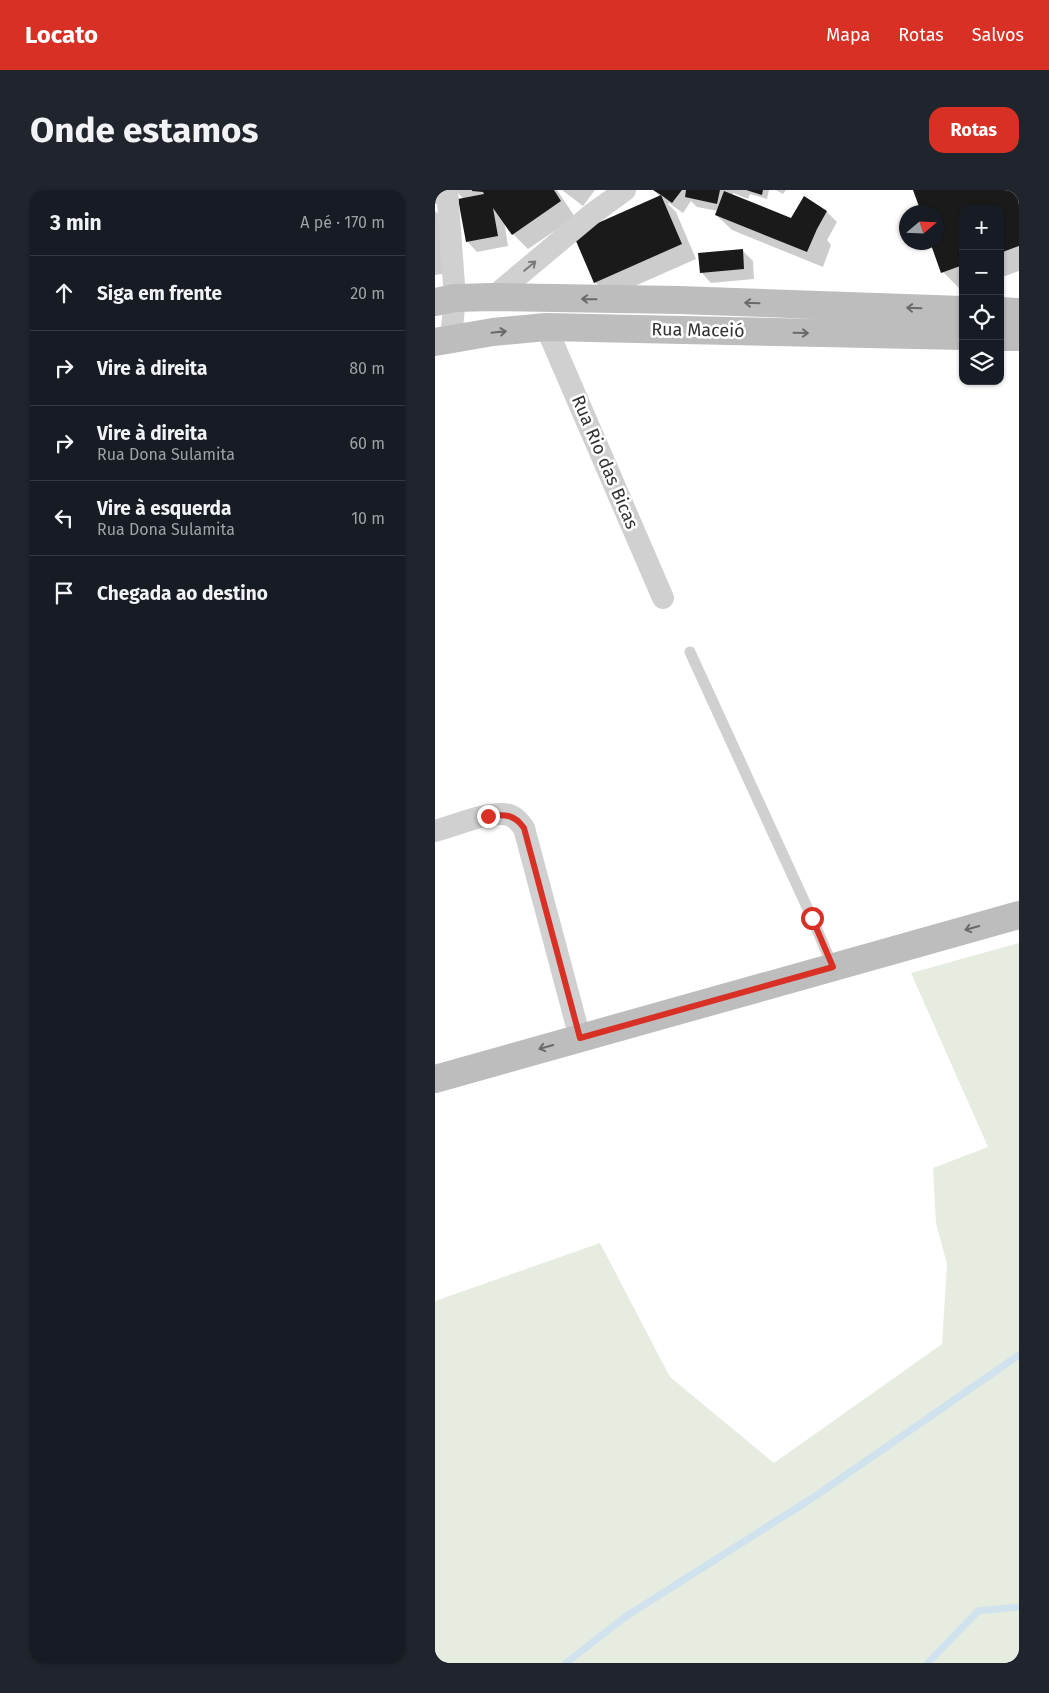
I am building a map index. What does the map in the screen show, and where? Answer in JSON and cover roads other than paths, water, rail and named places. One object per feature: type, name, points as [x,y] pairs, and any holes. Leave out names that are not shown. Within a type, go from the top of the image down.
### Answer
[{"type":"main road","name":"Rua Maceió","points":[[445,300],[493,297],[959,310]]},
{"type":"main road","points":[[1004,311],[1019,312]]},
{"type":"main road","name":"Rua Maceió","points":[[443,340],[547,327],[959,336]]},
{"type":"main road","points":[[1004,337],[1019,337]]},
{"type":"main road","points":[[435,1079],[1019,915]]},
{"type":"street","points":[[443,340],[447,190]]},
{"type":"street","points":[[493,297],[592,214],[625,190]]},
{"type":"street","name":"Rua Rio das Bicas","points":[[547,327],[663,598]]},
{"type":"street","points":[[435,831],[488,816],[511,815],[524,828],[580,1038]]},
{"type":"lane","points":[[690,652],[833,967]]},
{"type":"waterway","points":[[566,1663],[625,1617],[814,1497],[1019,1355]]},
{"type":"waterway","points":[[928,1663],[978,1611],[1019,1607]]}]
